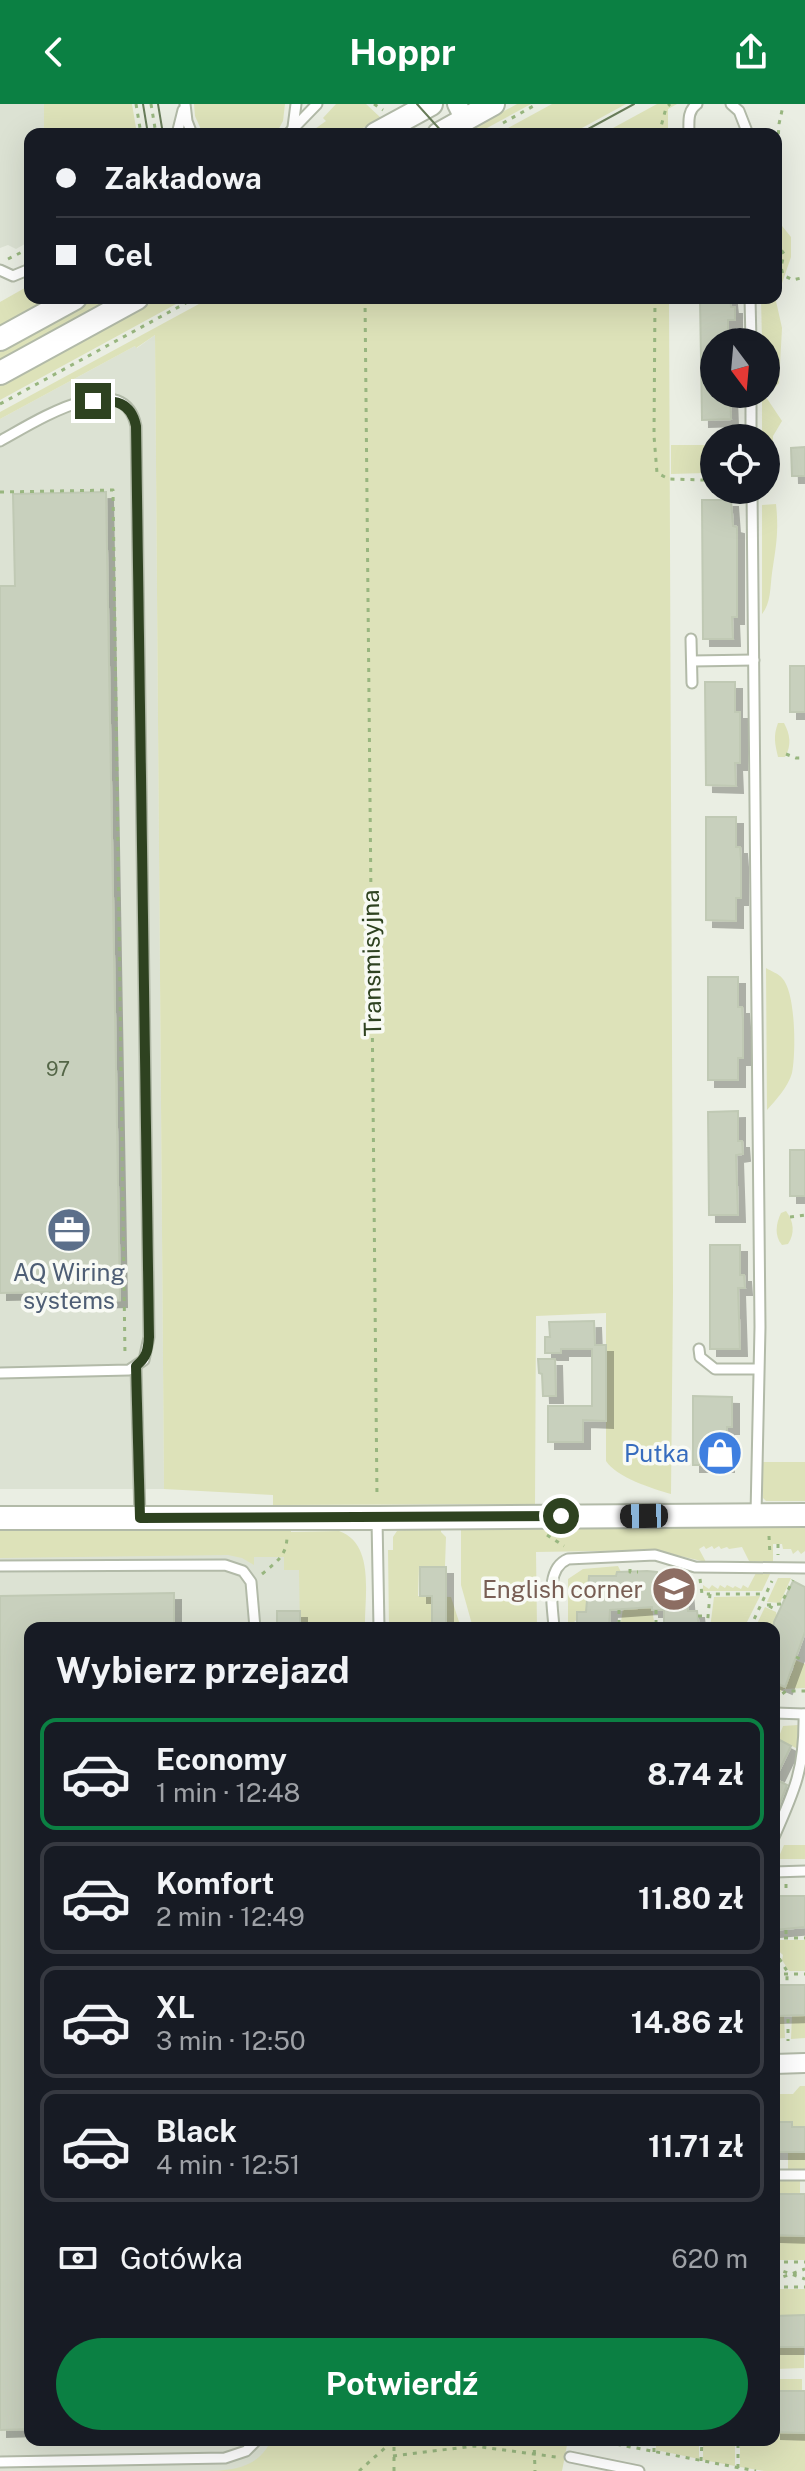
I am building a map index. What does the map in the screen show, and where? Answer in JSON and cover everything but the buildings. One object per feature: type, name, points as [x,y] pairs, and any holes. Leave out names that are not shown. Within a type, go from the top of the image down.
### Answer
[{"type":"street","points":[[387,128],[432,104],[452,122],[494,115]]},
{"type":"street","points":[[0,339],[64,304]]},
{"type":"street","points":[[0,373],[126,304]]},
{"type":"street","points":[[0,1518],[805,1515]]},
{"type":"street","points":[[780,2064],[805,2063]]},
{"type":"lane","points":[[179,128],[185,104]]},
{"type":"lane","points":[[185,104],[190,128]]},
{"type":"lane","points":[[291,128],[296,104]]},
{"type":"lane","points":[[689,128],[689,114],[697,104]]},
{"type":"lane","points":[[731,104],[739,111],[746,128]]},
{"type":"lane","points":[[294,128],[312,107]]},
{"type":"lane","points":[[0,270],[13,276],[24,271]]},
{"type":"lane","points":[[750,304],[751,328]]},
{"type":"lane","points":[[0,441],[69,404],[82,401],[119,401],[131,411],[136,426],[149,1337],[144,1360],[118,1372],[0,1373]]},
{"type":"lane","points":[[752,504],[761,1515]]},
{"type":"lane","points":[[691,639],[692,683]]},
{"type":"lane","points":[[692,661],[754,660]]},
{"type":"lane","points":[[699,1349],[700,1357],[715,1369],[758,1369]]},
{"type":"lane","points":[[136,1366],[140,1518]]},
{"type":"lane","points":[[377,1518],[379,1622]]},
{"type":"lane","points":[[554,1622],[554,1574],[563,1561],[655,1555],[700,1567],[805,1568]]},
{"type":"lane","points":[[0,1566],[225,1565],[243,1571],[251,1582],[254,1622]]},
{"type":"lane","points":[[780,1713],[805,1714],[805,1756],[780,1824]]},
{"type":"lane","points":[[780,1872],[805,1871]]},
{"type":"lane","points":[[780,2175],[805,2175]]},
{"type":"lane","points":[[0,2462],[225,2458],[246,2451],[251,2446]]},
{"type":"lane","points":[[570,2457],[639,2471]]},
{"type":"path","points":[[136,104],[140,128]]},
{"type":"path","points":[[151,104],[155,128]]},
{"type":"path","points":[[494,115],[537,104]]},
{"type":"path","points":[[661,128],[670,104]]},
{"type":"path","points":[[779,128],[783,106]]},
{"type":"path","points":[[0,263],[24,251]]},
{"type":"path","points":[[782,271],[783,275],[793,280],[805,277]]},
{"type":"path","points":[[0,404],[184,304]]},
{"type":"path","name":"Transmisyjna","points":[[365,304],[377,1518]]},
{"type":"path","points":[[655,304],[654,436],[657,473],[669,479],[700,480]]},
{"type":"path","points":[[0,492],[113,490],[127,1355],[116,1359]]},
{"type":"path","points":[[786,754],[805,758]]},
{"type":"path","points":[[790,1217],[805,1215]]},
{"type":"path","points":[[761,1515],[774,1568]]},
{"type":"path","points":[[257,1578],[283,1557],[287,1549],[287,1530]]},
{"type":"path","points":[[754,1622],[764,1604],[778,1544]]},
{"type":"path","points":[[623,1564],[638,1564]]},
{"type":"path","points":[[700,1567],[702,1594],[766,1594]]},
{"type":"path","points":[[630,1569],[630,1572],[638,1572]]},
{"type":"path","points":[[764,1604],[781,1604],[794,1576]]},
{"type":"path","points":[[708,1622],[710,1594]]},
{"type":"path","points":[[764,1604],[777,1610]]},
{"type":"path","points":[[619,1610],[619,1622]]},
{"type":"path","points":[[656,1610],[656,1622]]},
{"type":"path","points":[[698,1616],[709,1616]]},
{"type":"path","points":[[796,1657],[805,1661]]},
{"type":"path","points":[[780,1696],[786,1691],[805,1691]]},
{"type":"path","points":[[786,1880],[786,1893]]},
{"type":"path","points":[[786,1930],[786,1938]]},
{"type":"path","points":[[780,1938],[805,1938]]},
{"type":"path","points":[[780,1961],[787,1974],[787,1983]]},
{"type":"path","points":[[780,1974],[805,1974]]},
{"type":"path","points":[[788,2019],[788,2041]]},
{"type":"path","points":[[780,2262],[805,2262]]},
{"type":"path","points":[[780,2278],[805,2269]]},
{"type":"path","points":[[780,2270],[805,2279]]},
{"type":"path","points":[[780,2287],[805,2287]]},
{"type":"path","points":[[359,2471],[387,2446]]},
{"type":"path","points":[[394,2446],[394,2471]]},
{"type":"path","points":[[393,2456],[474,2446],[570,2457]]},
{"type":"path","points":[[534,2446],[535,2471]]},
{"type":"path","points":[[625,2446],[756,2471]]},
{"type":"path","points":[[654,2446],[654,2452]]},
{"type":"path","points":[[701,2461],[702,2446]]},
{"type":"path","points":[[738,2446],[738,2468]]},
{"type":"shaded area","points":[[0,104],[44,104],[44,128],[24,128],[24,244],[16,249],[8,245],[0,248]]},
{"type":"shaded area","points":[[155,335],[164,1489],[0,1489],[0,419],[135,346],[137,348]]},
{"type":"shaded area","points":[[285,1548],[300,1562],[303,1622],[24,1622],[24,2446],[272,2446],[252,2471],[0,2471],[0,1556]]},
{"type":"green space","points":[[44,104],[132,104],[136,128],[44,128]]},
{"type":"green space","points":[[194,104],[285,104],[279,128],[200,128]]},
{"type":"green space","points":[[336,104],[366,104],[381,118],[363,128],[316,128],[326,121],[323,118]]},
{"type":"green space","points":[[517,104],[531,104],[487,128],[473,128]]},
{"type":"green space","points":[[552,104],[626,104],[582,128],[508,128]]},
{"type":"green space","points":[[657,104],[677,104],[668,109],[668,128],[613,128]]},
{"type":"green space","points":[[782,226],[791,237],[791,257],[782,283]]},
{"type":"green space","points":[[24,288],[24,304],[40,304],[0,326],[0,302]]},
{"type":"green space","points":[[83,304],[107,304],[0,362],[0,349]]},
{"type":"green space","points":[[150,304],[176,304],[0,400],[0,385]]},
{"type":"green space","points":[[199,304],[669,304],[671,1494],[626,1477],[606,1461],[606,1313],[536,1316],[535,1504],[273,1505],[273,1495],[164,1489],[155,335],[0,419],[0,412]]},
{"type":"green space","points":[[761,304],[777,304],[782,328],[780,365],[780,328],[762,328]]},
{"type":"green space","points":[[762,408],[773,408],[782,421],[780,424],[762,424]]},
{"type":"green space","points":[[671,445],[700,445],[700,473],[671,474]]},
{"type":"green space","points":[[776,504],[777,523],[769,600],[762,614],[762,505]]},
{"type":"green space","points":[[778,723],[784,723],[789,735],[785,757],[778,757],[776,748]]},
{"type":"green space","points":[[766,968],[781,977],[787,985],[794,1038],[792,1073],[767,1110]]},
{"type":"green space","points":[[786,1211],[793,1232],[788,1244],[782,1245],[777,1225],[781,1213]]},
{"type":"green space","points":[[762,1462],[805,1462],[805,1501],[766,1501],[763,1498]]},
{"type":"green space","points":[[805,1522],[805,1551],[801,1554],[798,1550],[793,1554],[791,1549],[783,1549],[782,1544],[773,1544],[773,1563],[750,1563],[742,1547],[721,1549],[719,1546],[714,1549],[712,1546],[706,1549],[704,1546],[699,1549],[706,1562],[654,1550],[536,1552],[537,1622],[471,1622],[461,1585],[461,1525]]},
{"type":"green space","points":[[441,1525],[441,1532],[446,1537],[445,1566],[419,1566],[418,1596],[451,1597],[459,1622],[389,1622],[388,1550],[393,1550],[393,1537],[397,1531]]},
{"type":"green space","points":[[291,1526],[291,1532],[339,1531],[359,1547],[363,1559],[366,1573],[365,1622],[300,1622],[299,1570],[284,1570],[284,1557],[254,1557],[254,1565],[228,1555],[0,1558],[0,1527]]},
{"type":"green space","points":[[618,1566],[621,1572],[616,1576],[589,1576],[586,1612],[574,1622],[568,1622],[568,1579],[583,1569]]},
{"type":"green space","points":[[756,1573],[770,1574],[762,1591],[703,1591],[703,1585],[709,1589],[712,1585],[718,1589],[720,1585],[741,1589],[743,1585],[748,1588]]},
{"type":"green space","points":[[778,1578],[791,1578],[780,1603],[767,1602]]},
{"type":"green space","points":[[760,1596],[747,1622],[711,1622],[714,1597]]},
{"type":"green space","points":[[652,1607],[654,1622],[621,1622],[623,1608]]},
{"type":"green space","points":[[765,1607],[776,1612],[774,1622],[758,1622]]},
{"type":"green space","points":[[795,1660],[805,1664],[805,1688],[784,1689],[780,1692],[780,1684],[785,1686],[794,1668],[790,1665]]},
{"type":"green space","points":[[798,1725],[798,1749],[780,1740],[783,1726]]},
{"type":"green space","points":[[784,1845],[805,1845],[805,1859],[780,1859]]},
{"type":"green space","points":[[780,1940],[805,1940],[805,1971],[789,1971],[782,1960],[780,1952]]},
{"type":"green space","points":[[792,2015],[805,2015],[805,2038],[791,2039]]},
{"type":"green space","points":[[780,2016],[784,2016],[785,2038],[780,2038]]},
{"type":"green space","points":[[800,2086],[805,2086],[805,2127],[792,2127],[792,2122],[780,2122],[780,2094],[793,2094]]},
{"type":"green space","points":[[788,2152],[805,2152],[805,2169],[788,2170]]},
{"type":"green space","points":[[780,2180],[800,2180],[800,2201],[780,2204]]},
{"type":"green space","points":[[780,2235],[805,2236],[805,2260],[780,2260]]},
{"type":"green space","points":[[780,2289],[805,2289],[805,2315],[796,2315],[796,2320],[785,2320],[784,2315],[780,2315]]},
{"type":"green space","points":[[804,2347],[804,2368],[780,2369],[780,2348]]},
{"type":"green space","points":[[780,2379],[802,2379],[802,2398],[780,2398]]},
{"type":"green space","points":[[780,2430],[805,2433],[805,2471],[764,2471],[740,2467],[740,2446],[780,2446]]},
{"type":"green space","points":[[267,2446],[567,2446],[562,2471],[219,2471],[240,2467],[258,2458]]},
{"type":"green space","points":[[656,2446],[699,2446],[699,2459],[656,2450]]},
{"type":"green space","points":[[703,2446],[735,2446],[735,2466],[703,2460]]},
{"type":"tram line","points":[[143,104],[147,128]]},
{"type":"tram line","points":[[158,104],[162,128]]},
{"type":"tram line","points":[[417,104],[439,128]]},
{"type":"tram line","points":[[590,128],[634,104]]},
{"type":"place","name":"AQ Wiring systems","points":[[69,1230]]},
{"type":"place","name":"Putka","points":[[720,1453]]},
{"type":"place","name":"English corner","points":[[674,1589]]},
{"type":"route","points":[[93,401],[119,401],[131,411],[136,426],[149,1337],[144,1360],[136,1366],[140,1518],[561,1516]]}]
